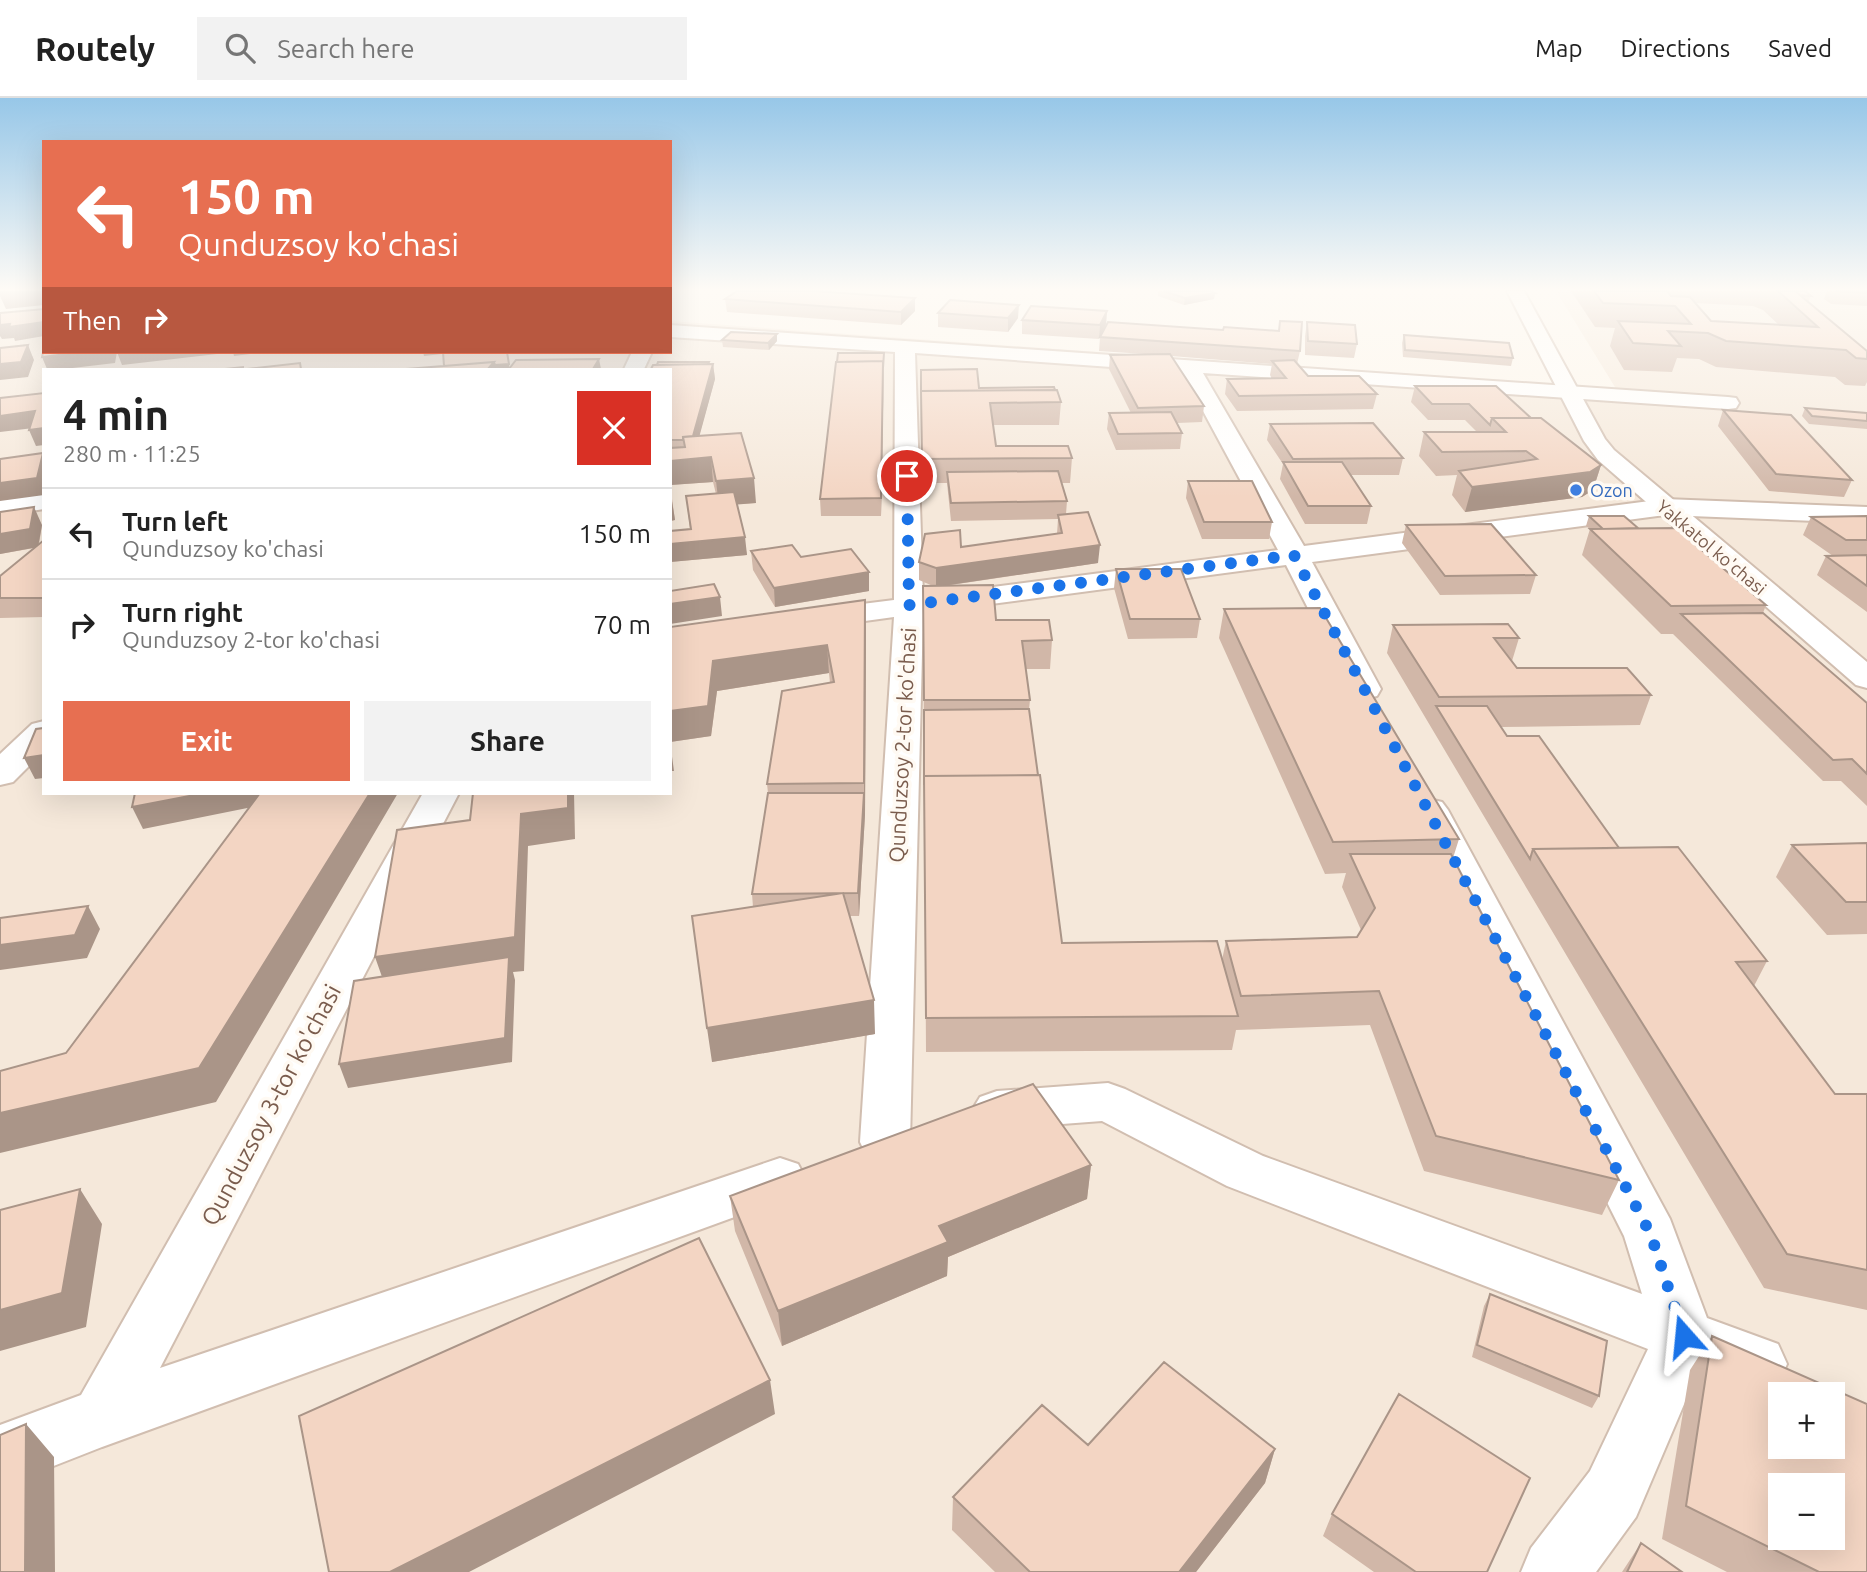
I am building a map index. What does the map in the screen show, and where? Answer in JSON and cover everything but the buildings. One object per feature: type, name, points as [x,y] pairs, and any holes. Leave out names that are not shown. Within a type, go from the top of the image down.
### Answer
[{"type":"street","name":"Qunduzsoy 2-tor ko'chasi","points":[[850,1155],[909,605],[905,360]]},
{"type":"street","points":[[1073,360],[1728,403]]},
{"type":"street","name":"Yakkatol ko'chasi","points":[[1551,360],[1601,448],[1622,471],[1867,678]]},
{"type":"street","points":[[1190,368],[1379,715]]},
{"type":"street","points":[[0,508],[42,501]]},
{"type":"street","points":[[789,622],[1665,507],[1867,515]]},
{"type":"street","points":[[0,744],[41,735]]},
{"type":"street","points":[[0,774],[41,735]]},
{"type":"street","points":[[1411,777],[1651,1235],[1684,1336],[1613,1494],[1555,1572]]},
{"type":"street","name":"Qunduzsoy 3-tor ko'chasi","points":[[102,1416],[439,795]]},
{"type":"street","points":[[0,1456],[102,1416],[850,1155],[1005,1108],[1108,1102],[1245,1171],[1801,1380]]},
{"type":"shaded area","points":[[0,360],[1206,360],[1618,392],[1598,360],[1867,360],[1867,1572],[0,1572]]},
{"type":"place","name":"Ozon","points":[[1576,490]]},
{"type":"route","points":[[907,476],[909,605],[1294,555],[1651,1235],[1684,1336]]}]
